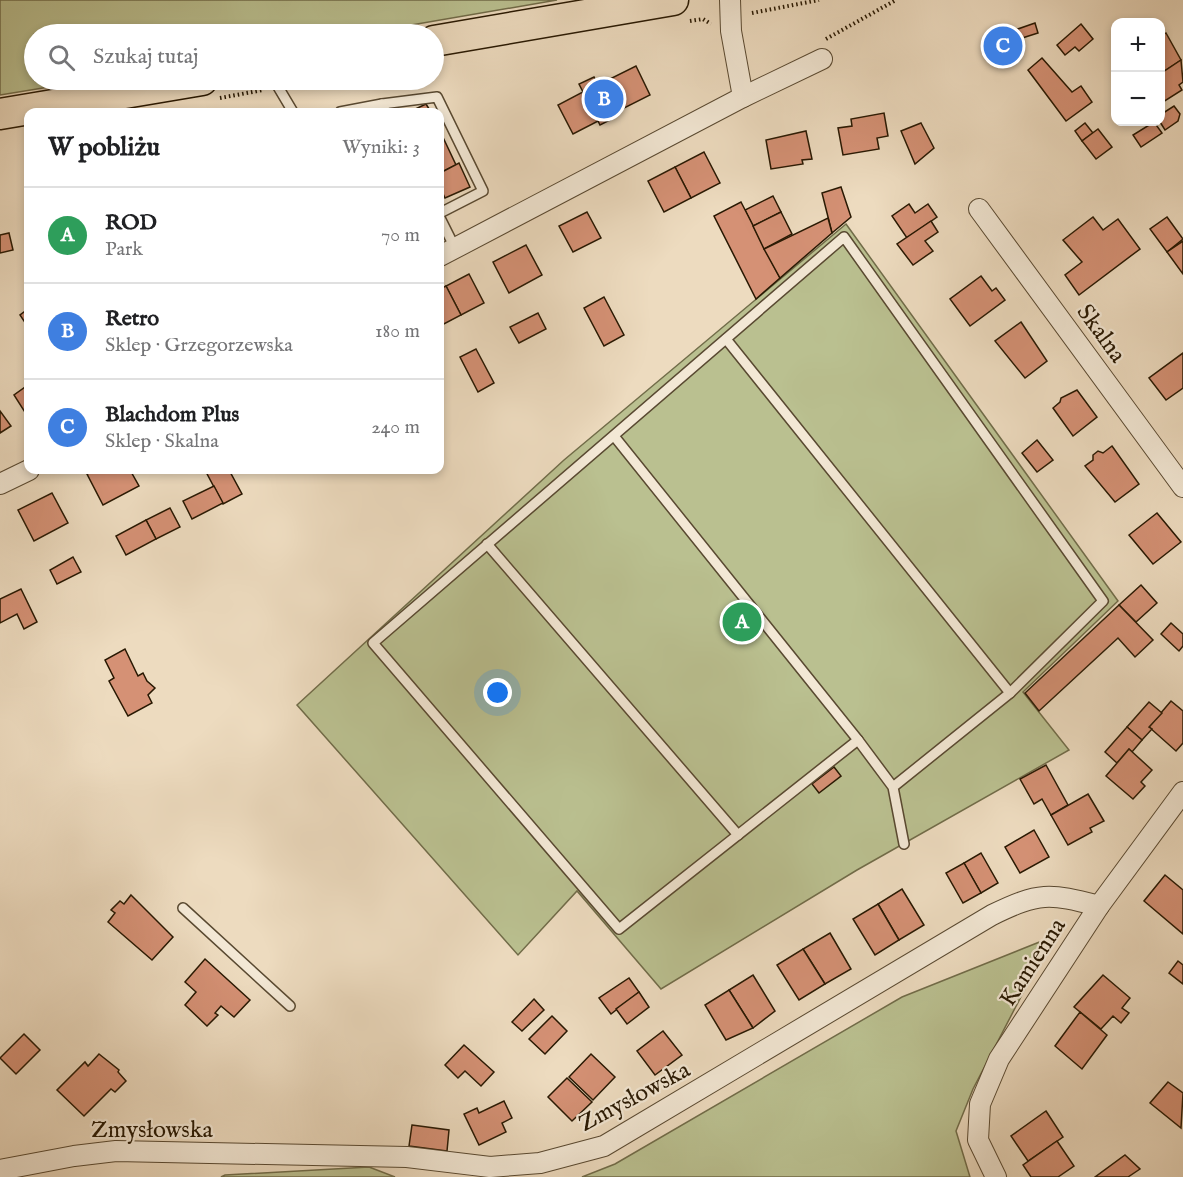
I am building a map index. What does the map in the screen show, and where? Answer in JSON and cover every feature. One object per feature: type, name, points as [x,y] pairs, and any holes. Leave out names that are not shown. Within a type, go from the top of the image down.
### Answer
[{"type":"main road","points":[[444,39],[673,0]]},
{"type":"main road","points":[[49,108],[197,90]]},
{"type":"main road","points":[[0,114],[24,111]]},
{"type":"street","points":[[730,0],[731,31],[743,97]]},
{"type":"street","points":[[447,252],[822,58]]},
{"type":"street","name":"Skalna","points":[[980,209],[1183,487]]},
{"type":"street","points":[[0,484],[24,472]]},
{"type":"street","name":"Kamienna","points":[[996,1177],[978,1140],[980,1104],[999,1059],[1099,906],[1183,792]]},
{"type":"street","name":"Zmysłowska","points":[[0,1170],[74,1156],[116,1151],[407,1157],[490,1167],[540,1163],[568,1157],[604,1146],[984,920],[1024,900],[1040,895],[1062,896],[1099,906]]},
{"type":"lane","points":[[280,90],[291,108]]},
{"type":"lane","points":[[384,108],[437,97],[442,108]]},
{"type":"lane","points":[[444,111],[483,191],[444,211]]},
{"type":"lane","points":[[858,740],[619,929],[373,643],[844,237],[1103,601],[1010,693],[893,787]]},
{"type":"lane","points":[[726,339],[1010,693]]},
{"type":"lane","points":[[614,436],[858,740],[893,787],[904,844]]},
{"type":"lane","points":[[487,544],[738,835]]},
{"type":"lane","points":[[183,908],[290,1006]]},
{"type":"path","points":[[822,58],[815,44],[896,0]]},
{"type":"green space","points":[[0,0],[557,0],[417,24],[24,24],[24,90],[31,90],[0,95]]},
{"type":"green space","points":[[846,224],[1118,601],[1023,692],[1069,750],[857,870],[661,989],[577,891],[518,955],[297,705],[564,460]]},
{"type":"green space","points":[[1052,937],[973,1089],[956,1131],[970,1177],[582,1177],[615,1164],[902,997]]},
{"type":"green space","points":[[369,1167],[395,1177],[221,1177],[225,1175]]},
{"type":"building","points":[[1035,23],[1038,33],[1019,39],[1015,30]]},
{"type":"building","points":[[1081,24],[1093,39],[1079,51],[1075,47],[1065,55],[1057,45]]},
{"type":"building","points":[[1014,31],[1021,51],[992,61],[985,42]]},
{"type":"building","points":[[1165,34],[1181,60],[1165,71]]},
{"type":"building","points":[[1042,58],[1072,92],[1081,86],[1092,102],[1066,121],[1028,70]]},
{"type":"building","points":[[1181,60],[1183,82],[1179,85],[1182,90],[1165,101],[1165,72]]},
{"type":"building","points":[[636,66],[650,95],[614,113],[616,117],[600,125],[598,121],[573,134],[558,105],[583,92],[579,84],[594,77],[598,85]]},
{"type":"building","points":[[1174,106],[1180,114],[1178,121],[1165,130],[1162,126],[1165,126],[1165,112]]},
{"type":"building","points":[[884,113],[888,136],[877,138],[879,149],[843,155],[838,128],[852,126],[851,119]]},
{"type":"building","points":[[921,123],[934,148],[915,164],[901,131]]},
{"type":"building","points":[[1085,123],[1093,133],[1082,141],[1075,131]]},
{"type":"building","points":[[1148,126],[1157,126],[1162,133],[1141,147],[1133,135]]},
{"type":"building","points":[[1098,129],[1112,147],[1096,159],[1082,141]]},
{"type":"building","points":[[806,131],[812,159],[802,160],[803,164],[771,169],[766,140]]},
{"type":"building","points":[[444,140],[456,165],[444,171]]},
{"type":"building","points":[[704,152],[720,183],[691,198],[675,167]]},
{"type":"building","points":[[459,163],[470,187],[445,198],[444,171]]},
{"type":"building","points":[[675,167],[691,198],[664,212],[648,181]]},
{"type":"building","points":[[841,187],[851,217],[832,233],[822,193]]},
{"type":"building","points":[[773,196],[781,212],[753,226],[745,210]]},
{"type":"building","points":[[741,202],[780,278],[756,299],[714,216]]},
{"type":"building","points":[[909,204],[915,213],[928,204],[937,217],[907,238],[892,216]]},
{"type":"building","points":[[587,212],[601,238],[573,252],[559,226]]},
{"type":"building","points":[[781,212],[792,234],[764,249],[753,226]]},
{"type":"building","points":[[1093,217],[1103,230],[1118,219],[1140,249],[1079,295],[1065,275],[1082,262],[1063,240]]},
{"type":"building","points":[[1167,217],[1183,239],[1167,252],[1150,229]]},
{"type":"building","points":[[828,218],[832,233],[780,278],[764,249]]},
{"type":"building","points":[[931,221],[938,232],[925,241],[933,251],[913,265],[897,244]]},
{"type":"building","points":[[9,233],[13,250],[0,253],[0,235]]},
{"type":"building","points":[[1183,241],[1183,274],[1167,252]]},
{"type":"building","points":[[526,245],[542,275],[509,293],[493,262]]},
{"type":"building","points":[[469,274],[484,303],[461,315],[446,286]]},
{"type":"building","points":[[981,276],[992,291],[996,288],[1005,300],[970,326],[950,299]]},
{"type":"building","points":[[446,286],[461,315],[444,324],[444,287]]},
{"type":"building","points":[[604,297],[624,335],[604,346],[584,308]]},
{"type":"building","points":[[538,313],[546,329],[519,343],[510,327]]},
{"type":"building","points":[[1021,322],[1047,361],[1025,378],[995,341]]},
{"type":"building","points":[[476,349],[494,383],[478,392],[460,357]]},
{"type":"building","points":[[1183,353],[1183,388],[1166,400],[1149,378]]},
{"type":"building","points":[[24,388],[24,411],[14,395]]},
{"type":"building","points":[[1077,390],[1097,417],[1073,436],[1053,408],[1061,398]]},
{"type":"building","points":[[0,411],[11,426],[0,433]]},
{"type":"building","points":[[1037,440],[1053,460],[1037,472],[1022,453]]},
{"type":"building","points":[[1112,446],[1139,484],[1115,502],[1085,466],[1093,460],[1093,455],[1098,451],[1103,453]]},
{"type":"building","points":[[87,474],[132,474],[139,486],[103,505]]},
{"type":"building","points":[[207,474],[231,474],[242,494],[223,504]]},
{"type":"building","points":[[214,486],[223,503],[192,519],[183,501]]},
{"type":"building","points":[[52,493],[68,523],[34,541],[18,510]]},
{"type":"building","points":[[170,508],[180,527],[156,539],[146,520]]},
{"type":"building","points":[[1157,513],[1181,542],[1153,564],[1129,535]]},
{"type":"building","points":[[146,520],[156,539],[126,555],[116,536]]},
{"type":"building","points":[[73,557],[81,572],[57,584],[50,570]]},
{"type":"building","points":[[1141,585],[1157,603],[1136,622],[1119,605]]},
{"type":"building","points":[[21,589],[37,622],[24,629],[17,614],[0,623],[0,599]]},
{"type":"building","points":[[1119,605],[1153,640],[1135,657],[1118,638],[1039,711],[1025,693]]},
{"type":"building","points":[[1171,623],[1183,634],[1183,646],[1179,651],[1161,634]]},
{"type":"building","points":[[125,649],[138,676],[143,673],[147,681],[155,688],[148,695],[152,703],[128,716],[109,681],[114,678],[105,660]]},
{"type":"building","points":[[1171,701],[1183,711],[1183,743],[1176,751],[1149,727]]},
{"type":"building","points":[[1149,702],[1162,713],[1149,727],[1152,729],[1142,740],[1127,727]]},
{"type":"building","points":[[1127,727],[1142,740],[1132,752],[1129,749],[1117,763],[1105,752]]},
{"type":"building","points":[[1129,749],[1152,770],[1141,782],[1145,786],[1133,799],[1106,776]]},
{"type":"building","points":[[1046,765],[1068,805],[1051,815],[1042,799],[1034,804],[1020,779]]},
{"type":"building","points":[[834,767],[841,776],[819,793],[812,784]]},
{"type":"building","points":[[1088,794],[1104,821],[1090,828],[1092,832],[1068,845],[1051,815]]},
{"type":"building","points":[[1034,830],[1049,857],[1020,873],[1005,847]]},
{"type":"building","points":[[981,853],[998,883],[981,893],[964,863]]},
{"type":"building","points":[[964,863],[981,893],[963,903],[946,873]]},
{"type":"building","points":[[1165,875],[1183,890],[1183,934],[1144,901]]},
{"type":"building","points":[[902,889],[924,925],[899,940],[878,904]]},
{"type":"building","points":[[131,895],[173,937],[152,960],[108,922],[115,913],[111,910],[120,901],[124,904]]},
{"type":"building","points":[[878,904],[899,940],[875,955],[853,919]]},
{"type":"building","points":[[830,933],[851,969],[825,984],[803,949]]},
{"type":"building","points":[[803,949],[825,984],[799,1000],[777,965]]},
{"type":"building","points":[[205,959],[250,1000],[234,1017],[221,1006],[215,1013],[218,1015],[207,1026],[185,1005],[196,992],[185,982]]},
{"type":"building","points":[[1178,961],[1183,965],[1183,984],[1169,973]]},
{"type":"building","points":[[753,975],[775,1011],[753,1028],[729,990]]},
{"type":"building","points":[[1103,975],[1130,998],[1122,1008],[1129,1013],[1121,1023],[1113,1016],[1101,1029],[1074,1007]]},
{"type":"building","points":[[629,978],[639,992],[611,1014],[599,998]]},
{"type":"building","points":[[729,990],[753,1028],[726,1040],[705,1005]]},
{"type":"building","points":[[639,992],[649,1007],[627,1024],[616,1009]]},
{"type":"building","points":[[534,999],[544,1010],[522,1031],[512,1022]]},
{"type":"building","points":[[1080,1012],[1107,1035],[1082,1069],[1055,1046]]},
{"type":"building","points":[[552,1016],[567,1031],[545,1054],[529,1039]]},
{"type":"building","points":[[663,1031],[682,1055],[655,1075],[637,1051]]},
{"type":"building","points":[[24,1034],[40,1050],[16,1074],[0,1058]]},
{"type":"building","points":[[464,1045],[494,1072],[481,1086],[465,1071],[458,1078],[445,1065]]},
{"type":"building","points":[[99,1054],[119,1070],[118,1072],[126,1081],[115,1092],[111,1089],[84,1116],[57,1090],[85,1062],[88,1066]]},
{"type":"building","points":[[591,1054],[615,1077],[593,1100],[569,1077]]},
{"type":"building","points":[[567,1078],[592,1102],[572,1121],[548,1097]]},
{"type":"building","points":[[1168,1082],[1183,1093],[1181,1128],[1150,1103]]},
{"type":"building","points":[[504,1101],[512,1118],[502,1123],[506,1132],[479,1145],[464,1114],[477,1108],[479,1113]]},
{"type":"building","points":[[1046,1111],[1063,1137],[1028,1161],[1011,1136]]},
{"type":"building","points":[[412,1125],[449,1130],[447,1151],[409,1146]]},
{"type":"building","points":[[1057,1141],[1074,1166],[1058,1177],[1031,1177],[1023,1165]]},
{"type":"building","points":[[1125,1155],[1140,1169],[1128,1177],[1095,1177]]},
{"type":"place","name":"Blachdom Plus","points":[[1003,46]]},
{"type":"place","name":"Retro","points":[[604,99]]},
{"type":"place","name":"ROD","points":[[742,622]]}]
